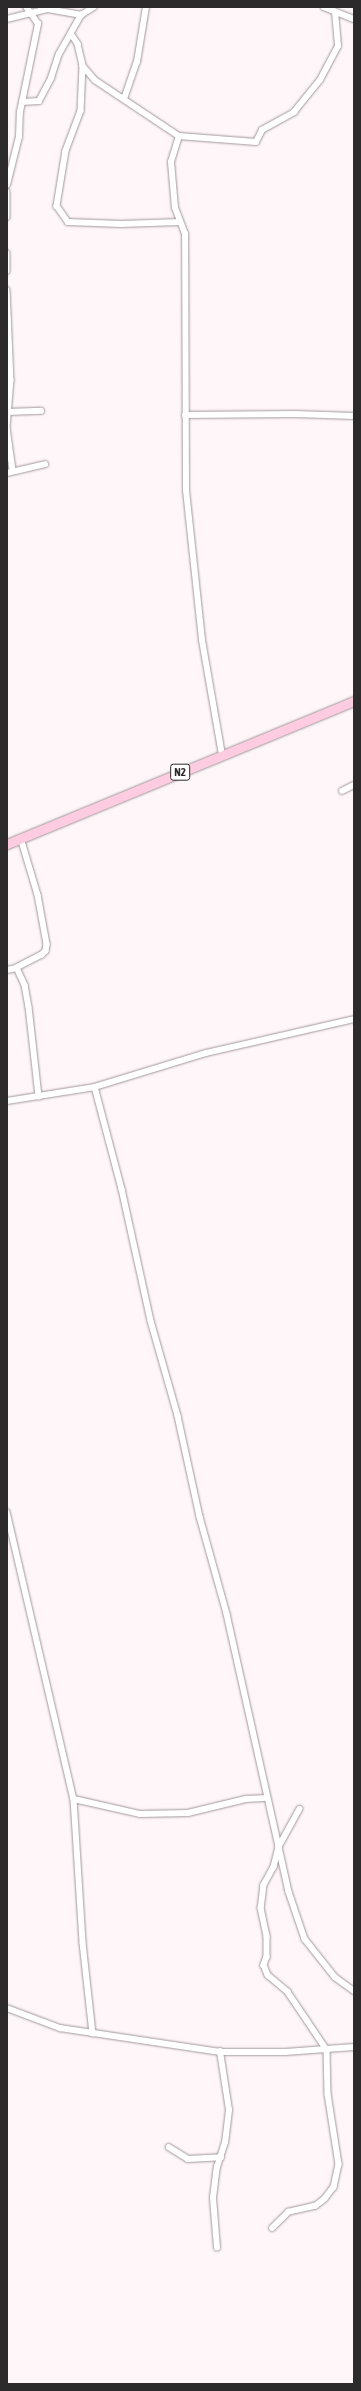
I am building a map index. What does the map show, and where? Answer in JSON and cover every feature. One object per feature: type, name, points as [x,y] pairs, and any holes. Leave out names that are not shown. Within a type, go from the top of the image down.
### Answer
[{"type":"highway","name":"N2","points":[[7,844],[354,701]]},
{"type":"street","points":[[7,185],[19,137],[22,102],[38,24],[26,7]]},
{"type":"street","points":[[22,102],[39,101],[51,78],[59,54],[72,35],[82,15],[94,7]]},
{"type":"street","points":[[124,99],[137,62],[146,7]]},
{"type":"street","points":[[324,7],[354,19]]},
{"type":"street","points":[[7,19],[48,9],[82,15]]},
{"type":"street","points":[[83,66],[95,80],[179,136],[256,142],[262,130],[294,112],[320,80],[338,46],[334,12]]},
{"type":"street","points":[[72,35],[78,44],[83,66],[81,111],[66,151],[57,206],[68,222],[147,224],[180,222]]},
{"type":"street","points":[[179,136],[170,162],[175,208],[185,234],[186,490],[202,640],[222,755]]},
{"type":"street","points":[[7,192],[7,217]]},
{"type":"street","points":[[7,253],[7,271]]},
{"type":"street","points":[[7,290],[11,380],[7,428],[13,470]]},
{"type":"street","points":[[8,412],[41,411]]},
{"type":"street","points":[[185,415],[295,414],[354,416]]},
{"type":"street","points":[[7,473],[13,470],[45,464]]},
{"type":"street","points":[[342,791],[354,785]]},
{"type":"street","points":[[7,970],[16,968],[42,956],[46,951],[47,944],[38,895],[21,838]]},
{"type":"street","points":[[16,968],[25,986],[29,1007],[39,1096]]},
{"type":"street","points":[[7,1101],[95,1087],[206,1053],[354,1019]]},
{"type":"street","points":[[95,1087],[122,1189],[151,1321],[178,1416],[200,1517],[227,1614],[288,1892],[305,1939],[335,1977],[354,1991]]},
{"type":"street","points":[[7,1512],[74,1799],[83,1943],[93,2033]]},
{"type":"street","points":[[74,1799],[140,1814],[188,1813],[246,1799],[267,1798]]},
{"type":"street","points":[[273,2228],[289,2212],[316,2206],[325,2199],[334,2187],[339,2164],[328,2094],[327,2050],[288,1992],[268,1975],[264,1965],[268,1956],[267,1936],[261,1908],[264,1885],[274,1867],[279,1847],[300,1809]]},
{"type":"street","points":[[7,2008],[60,2028],[220,2052],[327,2050],[354,2047]]},
{"type":"street","points":[[217,2248],[213,2198],[225,2143],[229,2110],[220,2052]]},
{"type":"street","points":[[169,2147],[188,2159],[221,2157]]}]
